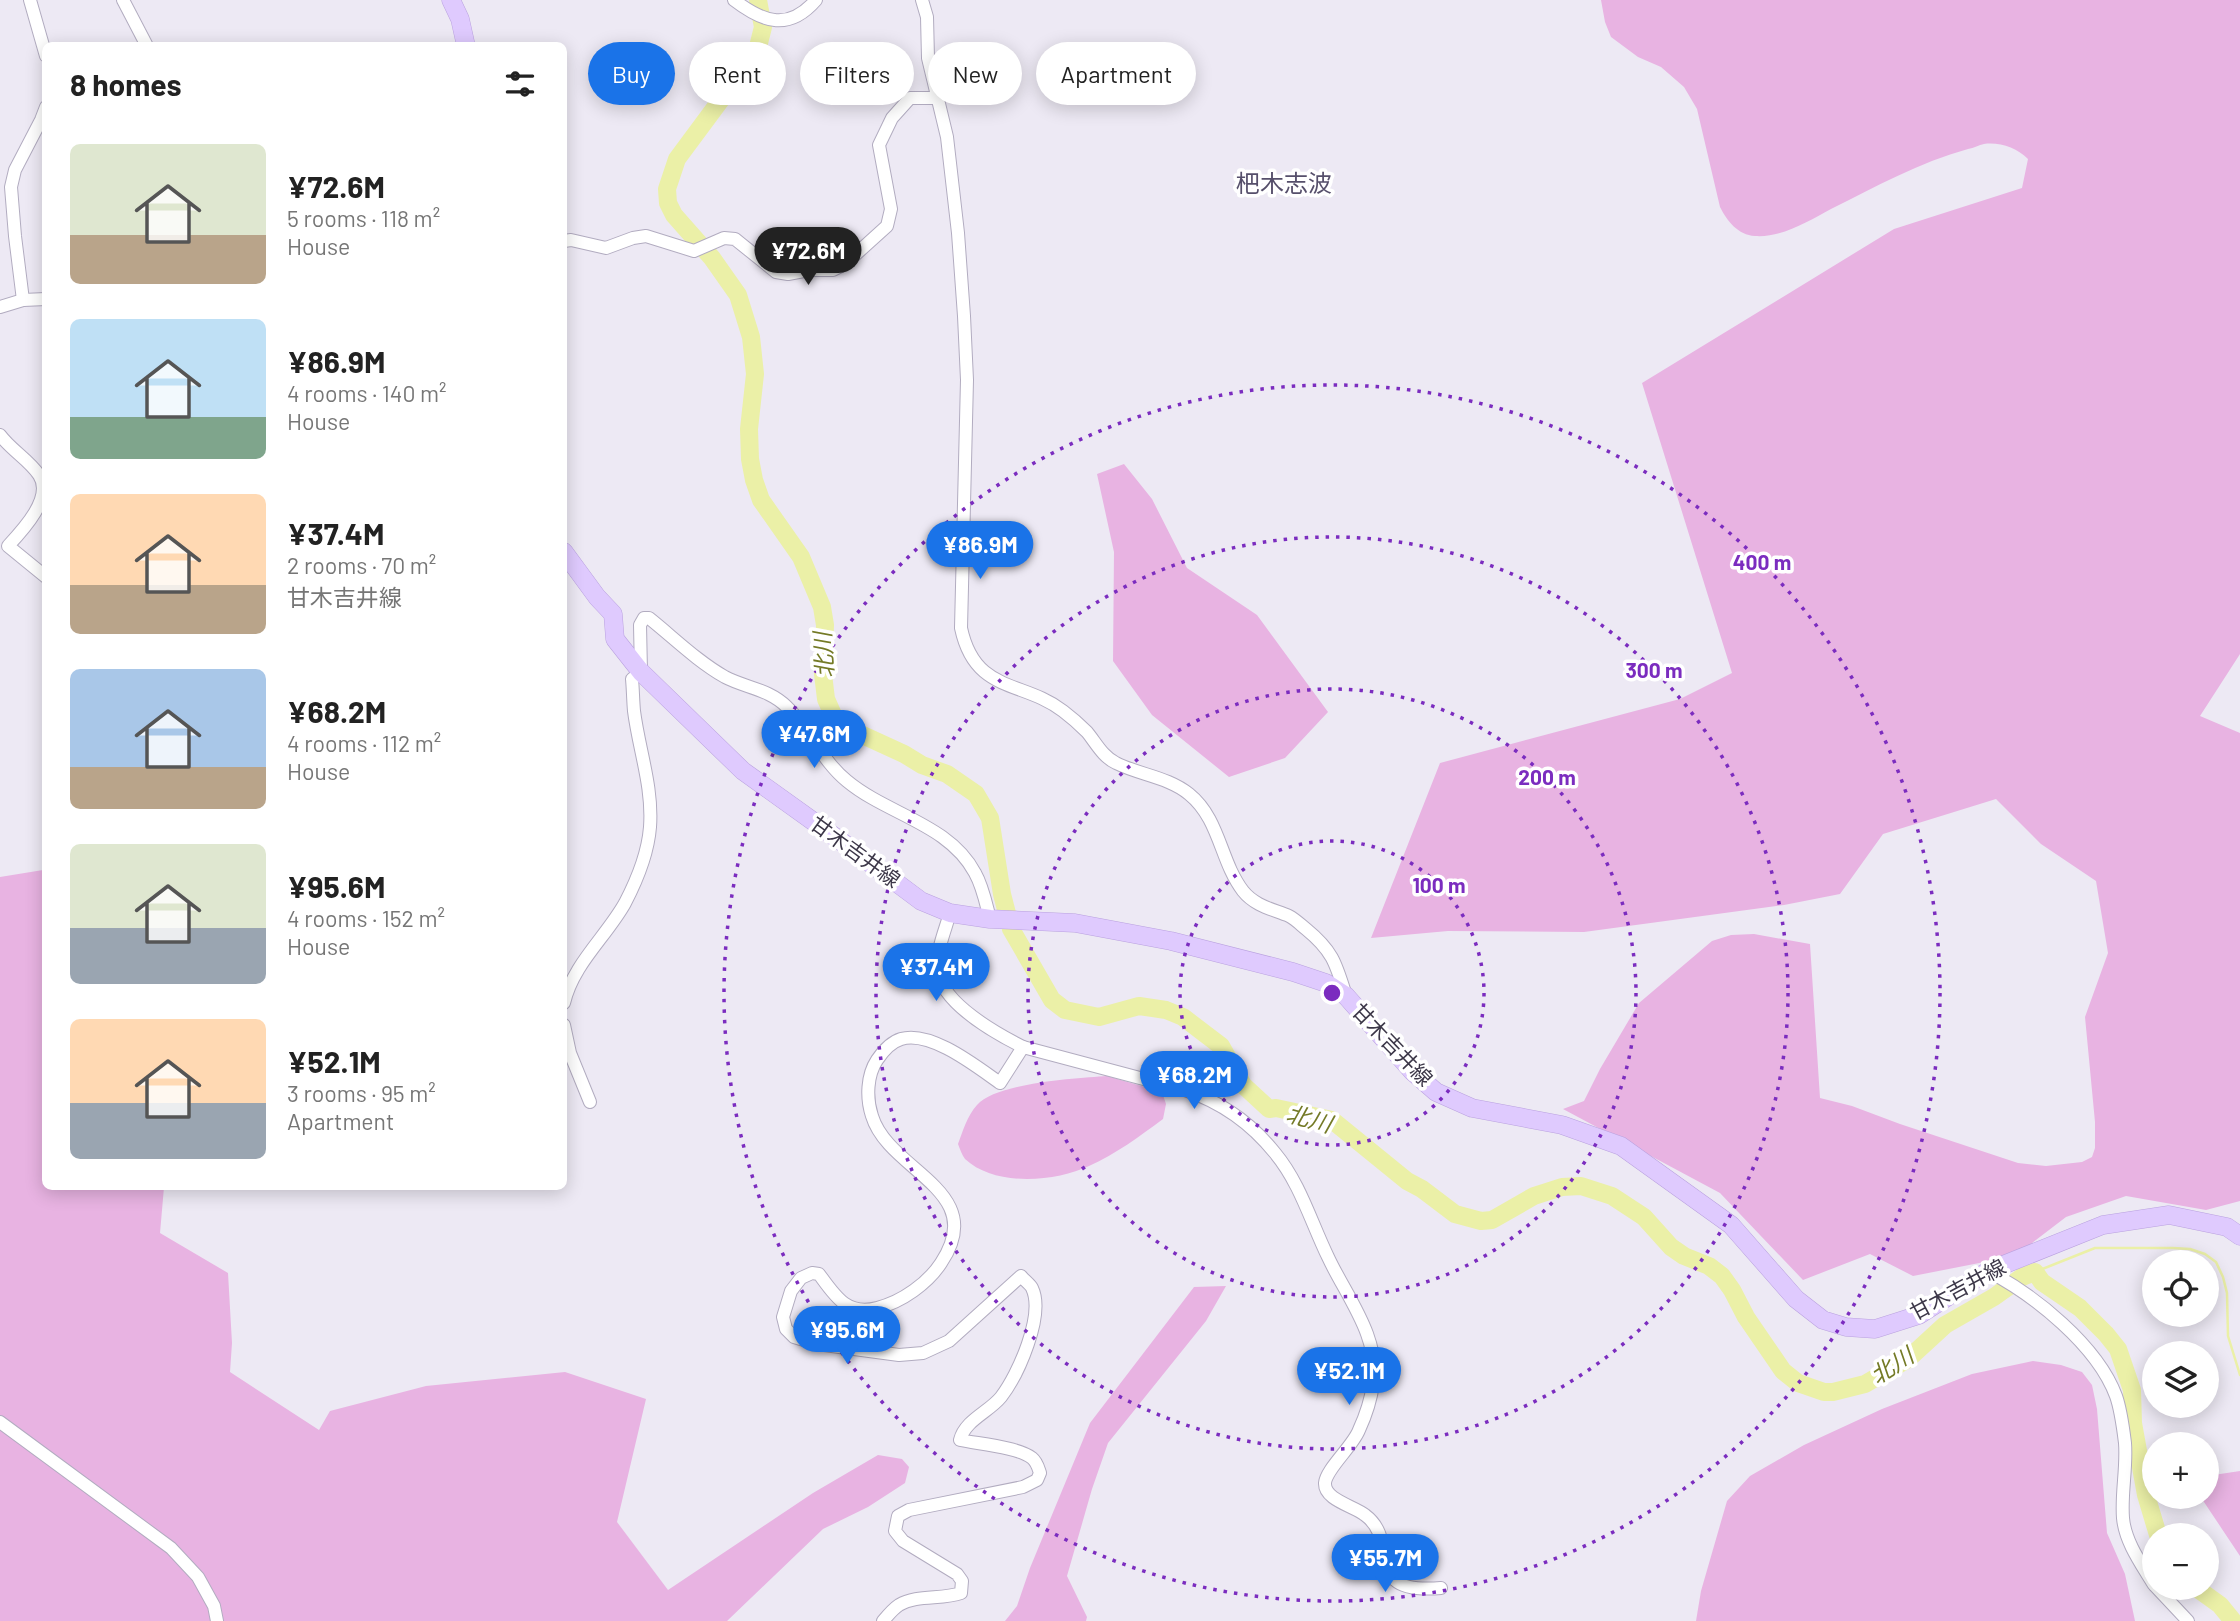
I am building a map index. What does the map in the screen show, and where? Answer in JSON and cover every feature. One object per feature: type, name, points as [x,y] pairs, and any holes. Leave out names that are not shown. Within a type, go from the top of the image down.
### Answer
[{"type":"main road","points":[[451,0],[460,19],[465,42]]},
{"type":"main road","name":"甘木吉井線","points":[[567,556],[613,614],[615,639],[641,672],[743,771],[921,901],[950,913],[990,919],[1075,923],[1171,941],[1293,972],[1325,983],[1346,996],[1412,1071],[1436,1091],[1472,1108],[1562,1125],[1621,1146],[1731,1225],[1796,1299],[1823,1320],[1846,1327],[1875,1329],[1919,1315],[1988,1271],[2103,1225],[2169,1215],[2227,1227],[2240,1236]]},
{"type":"street","points":[[30,0],[42,42]]},
{"type":"street","points":[[123,0],[145,42]]},
{"type":"street","points":[[734,0],[753,13],[777,22],[792,20],[816,0]]},
{"type":"street","points":[[922,0],[927,17],[928,58]]},
{"type":"street","points":[[567,240],[606,248],[646,236],[694,251],[724,238],[736,239],[776,272],[788,274],[809,270],[833,270],[845,264],[887,226],[891,209],[879,145],[886,127],[910,98],[928,98]]},
{"type":"street","points":[[940,105],[947,137],[964,316],[967,393],[961,628],[964,642],[975,661],[987,674],[1000,683],[1058,707],[1085,729],[1102,752],[1114,762],[1172,783],[1189,794],[1204,809],[1215,829],[1231,873],[1244,892],[1259,905],[1292,918],[1324,944],[1335,961],[1346,996]]},
{"type":"street","points":[[23,300],[11,187],[15,170],[42,117]]},
{"type":"street","points":[[0,307],[23,300],[42,299]]},
{"type":"street","points":[[0,435],[40,476],[42,487]]},
{"type":"street","points":[[42,495],[36,511],[8,546],[42,574]]},
{"type":"street","points":[[567,989],[623,905],[637,878],[648,841],[650,800],[634,711],[632,679],[641,672],[640,625],[644,618],[649,618],[702,662],[727,678],[768,692],[787,706],[832,768],[845,779],[882,805],[947,840],[964,855],[976,874],[990,919]]},
{"type":"street","points":[[950,913],[937,961],[938,975],[943,985],[974,1018],[1023,1047],[1209,1098],[1233,1113],[1260,1136],[1280,1159],[1311,1215],[1327,1256],[1364,1325],[1374,1368],[1373,1386],[1359,1430],[1347,1451],[1328,1474],[1326,1489],[1332,1496],[1374,1523],[1386,1567],[1395,1580],[1409,1588],[1420,1590],[1441,1588]]},
{"type":"street","points":[[883,1621],[904,1602],[948,1598],[961,1593],[962,1581],[957,1574],[903,1541],[895,1531],[898,1516],[909,1510],[1023,1487],[1037,1480],[1040,1473],[1036,1462],[1030,1456],[960,1440],[964,1429],[1000,1398],[1019,1368],[1034,1321],[1032,1287],[1021,1276],[949,1341],[923,1353],[900,1354],[817,1344],[794,1337],[786,1329],[783,1317],[791,1290],[801,1278],[812,1273],[819,1274],[847,1307],[862,1311],[880,1308],[903,1297],[936,1271],[947,1255],[954,1232],[952,1212],[947,1202],[941,1192],[893,1151],[877,1129],[871,1115],[867,1095],[869,1085],[876,1062],[888,1046],[898,1039],[911,1037],[937,1044],[953,1051],[1000,1083],[1023,1047]]},
{"type":"street","points":[[567,1039],[590,1102]]},
{"type":"street","points":[[1988,1271],[2053,1316],[2087,1349],[2110,1382],[2117,1398],[2125,1446],[2123,1518],[2126,1531],[2142,1564]]},
{"type":"street","points":[[0,1422],[171,1548],[198,1577],[214,1606],[217,1621]]},
{"type":"street","points":[[2168,1600],[2188,1621]]},
{"type":"shaded area","points":[[1601,0],[2240,0],[2240,654],[2200,716],[2240,733],[2240,1201],[2206,1210],[2126,1196],[2066,1217],[2015,1256],[1913,1276],[1870,1254],[1803,1280],[1720,1193],[1563,1109],[1584,1101],[1639,1003],[1712,941],[1731,935],[1754,934],[1810,944],[1820,1098],[1852,1106],[2018,1163],[2046,1166],[2082,1162],[2092,1157],[2095,1148],[2095,1122],[2085,1017],[2108,953],[2096,881],[2041,844],[1996,799],[1883,834],[1840,894],[1784,905],[1584,932],[1448,931],[1371,938],[1440,763],[1680,699],[1732,673],[1642,383],[1894,229],[2022,188],[2028,159],[2008,147],[1984,144],[1915,168],[1785,232],[1765,236],[1743,233],[1730,222],[1720,207],[1697,109],[1684,87],[1661,67],[1638,57],[1611,37]]},
{"type":"shaded area","points":[[1124,464],[1152,499],[1187,568],[1257,615],[1328,712],[1285,758],[1229,777],[1152,715],[1113,661],[1114,552],[1097,474]]},
{"type":"shaded area","points":[[42,870],[42,1190],[164,1190],[160,1233],[228,1273],[232,1343],[230,1372],[319,1430],[330,1411],[426,1386],[565,1372],[646,1399],[617,1522],[668,1590],[813,1493],[878,1455],[902,1459],[909,1467],[905,1483],[868,1507],[823,1529],[727,1621],[0,1621],[0,877]]},
{"type":"shaded area","points":[[1107,1076],[1162,1092],[1166,1104],[1163,1119],[1109,1156],[1060,1176],[1026,1179],[992,1174],[978,1168],[963,1156],[958,1144],[966,1124],[977,1105],[987,1098],[1001,1091],[1038,1083]]},
{"type":"shaded area","points":[[1226,1286],[1206,1321],[1108,1443],[1067,1576],[1087,1617],[1086,1621],[1005,1621],[1017,1606],[1090,1423],[1194,1287]]},
{"type":"shaded area","points":[[2033,1361],[2061,1365],[2082,1372],[2092,1385],[2097,1409],[2107,1533],[2125,1574],[2135,1621],[1696,1621],[1701,1591],[1727,1501],[1750,1476],[1804,1445],[1882,1409],[1972,1374]]},
{"type":"shaded area","points":[[2240,1471],[2240,1556],[2209,1509],[2219,1509],[2219,1474]]},
{"type":"waterway","name":"北川","points":[[758,0],[763,27],[757,51],[677,159],[667,189],[668,203],[674,215],[712,258],[738,295],[751,337],[755,374],[749,429],[754,480],[761,500],[801,557],[822,607],[825,625],[823,674],[826,699],[834,717],[856,732],[922,765],[947,774],[976,794],[990,818],[1002,894],[1011,929],[1052,1000],[1065,1010],[1099,1017],[1139,1006],[1166,1010],[1183,1017],[1221,1046],[1243,1085],[1269,1109],[1276,1108],[1332,1120],[1407,1181],[1455,1214],[1481,1221],[1492,1220],[1534,1196],[1562,1187],[1581,1186],[1612,1196],[1644,1217],[1671,1247],[1684,1256],[1709,1266],[1722,1276],[1783,1371],[1798,1383],[1824,1392],[1865,1384],[1908,1359],[1945,1325],[1994,1297],[2022,1277],[2035,1272],[2042,1282],[2080,1308],[2118,1349],[2132,1390],[2133,1423],[2146,1495],[2154,1523]]},
{"type":"waterway","points":[[2035,1272],[2095,1248],[2173,1248],[2190,1249],[2205,1254],[2216,1262],[2223,1277],[2227,1293],[2228,1336],[2240,1375]]},
{"type":"waterway","name":"北川","points":[[2213,1600],[2233,1621]]},
{"type":"district","name":"杷木志波","points":[[1284,184]]}]
